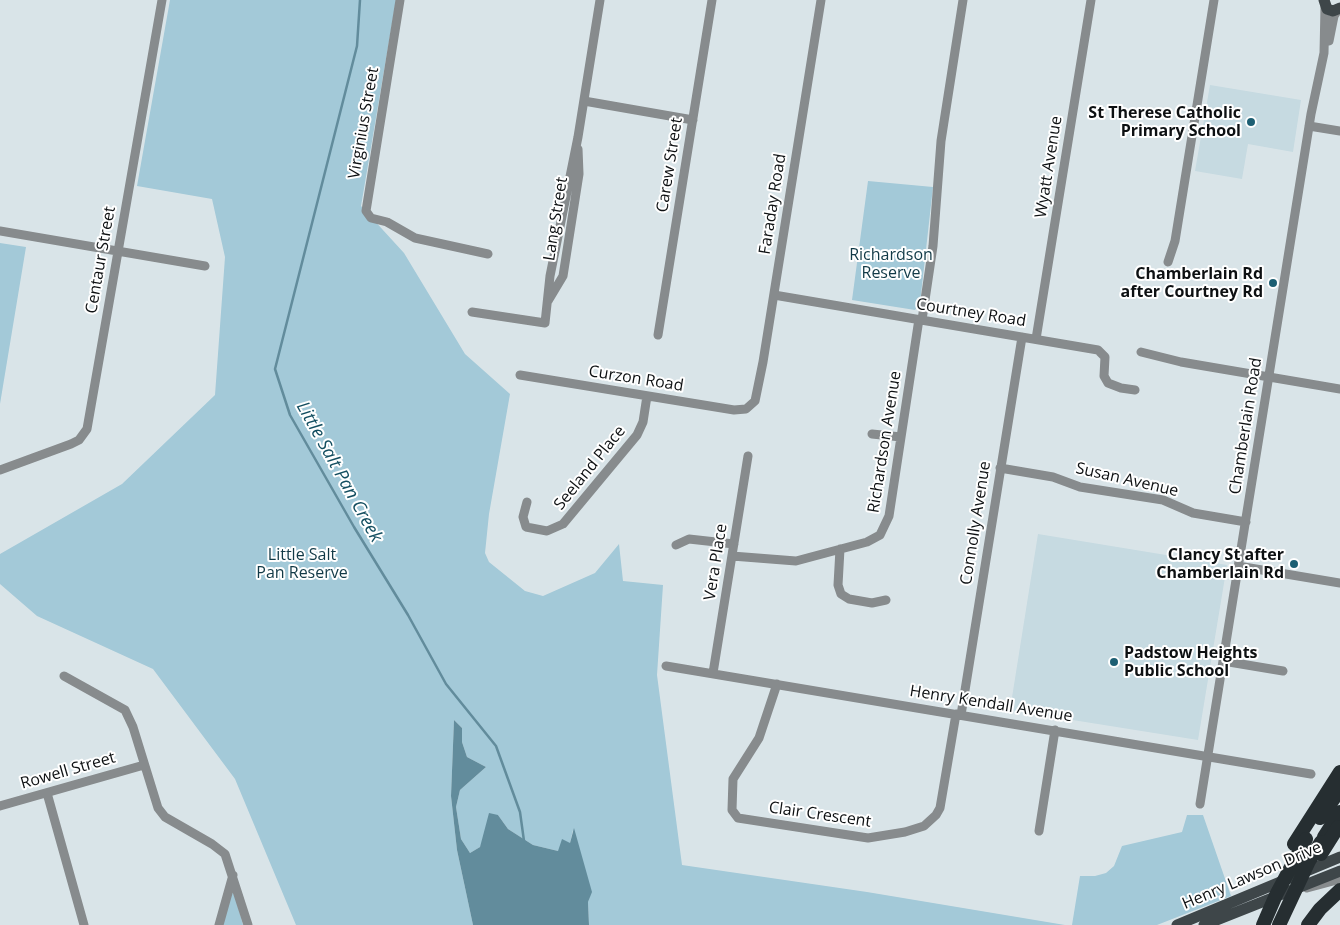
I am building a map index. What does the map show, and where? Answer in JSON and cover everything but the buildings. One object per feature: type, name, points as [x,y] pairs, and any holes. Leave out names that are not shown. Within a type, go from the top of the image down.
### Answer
[{"type":"highway","points":[[1255,925],[1340,772]]},
{"type":"highway","points":[[1263,925],[1300,842],[1340,790]]},
{"type":"highway","points":[[1279,925],[1309,861],[1338,822]]},
{"type":"highway","points":[[1308,925],[1320,908],[1340,890]]},
{"type":"main road","points":[[1322,2],[1330,10],[1339,9]]},
{"type":"main road","name":"Henry Lawson Drive","points":[[1177,925],[1340,857]]},
{"type":"main road","name":"Henry Lawson Drive","points":[[1204,925],[1340,871]]},
{"type":"street","name":"Centaur Street","points":[[0,470],[71,444],[79,440],[87,429],[162,0]]},
{"type":"street","name":"Virginius Street","points":[[400,0],[365,208],[371,218],[420,239],[488,254]]},
{"type":"street","name":"Lang Street","points":[[472,312],[545,323],[550,276],[578,137],[600,0]]},
{"type":"street","name":"Carew Street","points":[[658,334],[712,0]]},
{"type":"street","name":"Faraday Road","points":[[746,409],[755,401],[757,394],[821,0]]},
{"type":"street","name":"Richardson Avenue","points":[[732,556],[796,561],[875,539],[884,529],[889,516],[934,246],[942,133],[963,0]]},
{"type":"street","name":"Wyatt Avenue","points":[[1036,339],[1091,0]]},
{"type":"street","points":[[1168,262],[1175,241],[1214,0]]},
{"type":"street","name":"Chamberlain Road","points":[[1322,2],[1324,53]]},
{"type":"street","name":"Chamberlain Road","points":[[1200,804],[1309,126],[1324,53],[1339,9]]},
{"type":"street","points":[[584,101],[692,120]]},
{"type":"street","points":[[1309,126],[1340,131]]},
{"type":"street","points":[[0,231],[205,266]]},
{"type":"street","name":"Courtney Road","points":[[774,295],[1098,350],[1105,356],[1104,376],[1108,383],[1114,387],[1135,390]]},
{"type":"street","name":"Connolly Avenue","points":[[958,714],[1022,337]]},
{"type":"street","points":[[1140,352],[1180,362],[1340,389]]},
{"type":"street","name":"Curzon Road","points":[[520,375],[728,410],[746,409]]},
{"type":"street","name":"Seeland Place","points":[[527,502],[523,517],[526,527],[547,531],[563,524],[637,436],[643,422],[647,396]]},
{"type":"street","points":[[872,434],[901,437]]},
{"type":"street","name":"Vera Place","points":[[713,673],[748,456]]},
{"type":"street","name":"Susan Avenue","points":[[1000,468],[1059,478],[1080,487],[1163,500],[1193,513],[1246,522]]},
{"type":"street","points":[[676,545],[689,539],[734,544]]},
{"type":"street","points":[[840,549],[838,585],[841,594],[849,599],[872,603],[886,600]]},
{"type":"street","points":[[1238,566],[1340,583]]},
{"type":"street","points":[[1223,661],[1283,670]]},
{"type":"street","name":"Henry Kendall Avenue","points":[[666,666],[1208,755],[1311,774]]},
{"type":"street","points":[[64,676],[125,710],[133,727],[155,802],[161,813],[220,849],[228,860],[234,875],[248,925]]},
{"type":"street","name":"Clair Crescent","points":[[777,684],[759,738],[733,779],[732,810],[738,818],[868,838],[890,835],[924,826],[936,815],[940,808],[958,714]]},
{"type":"street","points":[[1038,831],[1055,730]]},
{"type":"street","name":"Rowell Street","points":[[0,806],[144,765]]},
{"type":"street","points":[[47,793],[84,925]]},
{"type":"street","points":[[219,925],[234,875]]},
{"type":"street","points":[[1286,893],[1340,879]]},
{"type":"shaded area","name":"St Therese Catholic Primary School","points":[[1210,85],[1301,100],[1293,152],[1248,144],[1242,179],[1195,171]]},
{"type":"shaded area","name":"Padstow Heights Public School","points":[[1038,534],[1227,565],[1198,740],[1010,710]]},
{"type":"shaded area","points":[[454,720],[462,728],[462,742],[467,757],[486,767],[460,790],[456,807],[461,839],[470,853],[480,847],[489,813],[498,815],[508,829],[533,845],[558,851],[562,839],[570,843],[574,828],[592,892],[588,902],[589,925],[473,925],[457,850],[451,796]]},
{"type":"green space","name":"Little Salt Pan Reserve","points":[[170,0],[396,0],[361,206],[404,253],[465,354],[510,394],[489,514],[485,553],[489,562],[525,591],[543,596],[595,573],[619,544],[623,581],[663,585],[657,675],[682,865],[867,892],[1065,925],[589,925],[588,902],[591,892],[573,830],[570,843],[558,851],[533,845],[508,829],[498,815],[480,847],[470,853],[461,839],[456,807],[460,790],[486,767],[467,757],[462,742],[462,728],[454,720],[451,796],[457,850],[473,925],[296,925],[235,779],[153,669],[37,616],[0,584],[0,554],[122,484],[215,395],[225,257],[212,199],[137,186]]},
{"type":"green space","name":"Richardson Reserve","points":[[868,181],[933,187],[920,303],[915,310],[852,300]]},
{"type":"green space","points":[[0,243],[26,247],[0,404]]},
{"type":"green space","points":[[1187,815],[1203,815],[1231,896],[1157,925],[1072,925],[1080,876],[1095,876],[1106,873],[1114,866],[1122,846],[1182,832]]},
{"type":"green space","points":[[232,892],[235,896],[243,925],[223,925]]},
{"type":"waterway","name":"Little Salt Pan Creek","points":[[360,0],[357,46],[275,369],[290,415],[354,527],[408,615],[446,684],[496,746],[520,812],[524,841]]},
{"type":"place","name":"St Therese Catholic Primary School","points":[[1251,122]]},
{"type":"place","name":"Chamberlain Rd after Courtney Rd","points":[[1273,283]]},
{"type":"place","name":"Clancy St after Chamberlain Rd","points":[[1294,564]]},
{"type":"place","name":"Padstow Heights Public School","points":[[1114,662]]}]
